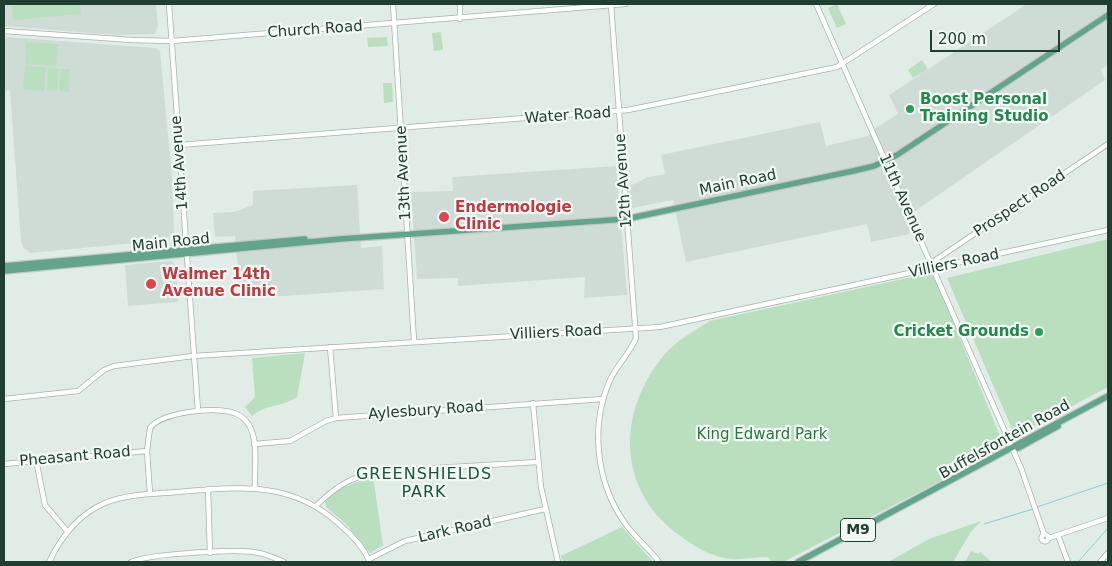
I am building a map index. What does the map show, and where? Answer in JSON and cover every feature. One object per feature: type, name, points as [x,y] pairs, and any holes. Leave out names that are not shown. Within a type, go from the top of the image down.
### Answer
[{"type":"main road","name":"Main Road","points":[[1098,21],[1108,11]]},
{"type":"main road","name":"Main Road","points":[[4,271],[295,240],[626,219],[854,171],[886,161],[1108,15]]},
{"type":"main road","name":"Main Road","points":[[4,266],[186,252]]},
{"type":"main road","name":"Buffelsfontein Road","points":[[798,562],[918,498],[926,497],[1106,398]]},
{"type":"street","name":"14th Avenue","points":[[169,4],[198,411]]},
{"type":"street","name":"13th Avenue","points":[[393,4],[414,341]]},
{"type":"street","points":[[460,4],[460,19]]},
{"type":"street","name":"Church Road","points":[[4,31],[172,41],[460,19],[625,4]]},
{"type":"street","name":"11th Avenue","points":[[816,4],[1012,449],[1044,534],[1042,540],[1046,541],[1058,535]]},
{"type":"street","name":"Water Road","points":[[179,145],[619,112],[826,70],[843,64],[934,4]]},
{"type":"street","name":"12th Avenue","points":[[611,5],[635,328]]},
{"type":"street","name":"Prospect Road","points":[[932,266],[1108,144]]},
{"type":"street","name":"Villiers Road","points":[[4,399],[78,391],[104,370],[114,366],[194,356],[672,325],[932,266],[1108,230]]},
{"type":"street","points":[[635,328],[635,340],[618,365],[603,400],[600,414],[600,466],[607,488],[625,524],[659,562]]},
{"type":"street","points":[[330,347],[336,418]]},
{"type":"street","name":"Aylesbury Road","points":[[254,444],[290,442],[326,421],[336,418],[533,403],[603,400]]},
{"type":"street","points":[[533,403],[538,462],[545,509],[558,562]]},
{"type":"street","points":[[150,494],[147,434],[153,423],[162,417],[198,411],[221,410],[236,414],[249,426],[254,444],[255,487]]},
{"type":"street","name":"Pheasant Road","points":[[4,464],[147,451]]},
{"type":"street","points":[[36,460],[45,506],[67,531]]},
{"type":"street","points":[[316,506],[338,486],[365,474],[538,462]]},
{"type":"street","points":[[48,562],[67,531],[82,517],[104,503],[118,498],[150,494],[255,487],[281,492],[316,506],[344,528],[369,560]]},
{"type":"street","points":[[208,489],[210,553]]},
{"type":"street","name":"Lark Road","points":[[369,560],[405,542],[545,509]]},
{"type":"street","points":[[1068,562],[1058,535],[1108,518]]},
{"type":"street","points":[[131,562],[148,556],[258,552],[284,562]]},
{"type":"street","points":[[1100,562],[1108,553]]},
{"type":"shaded area","points":[[4,4],[156,4],[158,26],[155,34],[115,35],[4,26]]},
{"type":"shaded area","points":[[1027,4],[1108,4],[1108,64],[1101,70],[1105,80],[915,211],[909,234],[871,242],[867,224],[686,262],[673,200],[632,208],[628,187],[648,177],[665,174],[661,155],[820,122],[826,146],[868,136],[877,127],[898,114],[889,95]]},
{"type":"shaded area","points":[[6,37],[155,48],[160,51],[172,177],[174,233],[171,233],[167,240],[29,253],[29,251],[24,249],[21,242],[10,90],[4,91],[4,40]]},
{"type":"shaded area","points":[[616,166],[627,295],[584,298],[585,277],[458,286],[458,278],[417,279],[411,192],[453,191],[452,177]]},
{"type":"shaded area","points":[[357,185],[361,248],[382,246],[384,289],[241,299],[235,236],[215,237],[213,213],[234,212],[253,205],[253,191]]},
{"type":"shaded area","name":"Walmer 14th Avenue Clinic","points":[[171,261],[176,265],[178,302],[128,306],[125,265]]},
{"type":"green space","points":[[12,4],[80,4],[81,14],[13,20]]},
{"type":"green space","points":[[837,4],[846,24],[837,28],[828,8]]},
{"type":"green space","points":[[441,32],[443,50],[434,51],[432,33]]},
{"type":"green space","points":[[387,37],[388,46],[368,47],[367,38]]},
{"type":"green space","points":[[26,42],[58,44],[56,66],[25,64]]},
{"type":"green space","points":[[922,60],[928,69],[913,78],[908,70]]},
{"type":"green space","points":[[25,66],[46,67],[44,91],[23,90]]},
{"type":"green space","points":[[48,68],[59,69],[57,91],[47,90]]},
{"type":"green space","points":[[60,69],[70,69],[69,92],[59,91]]},
{"type":"green space","points":[[383,83],[392,83],[393,102],[384,103]]},
{"type":"green space","name":"Cricket Grounds","points":[[1108,239],[1108,387],[1015,436],[947,278]]},
{"type":"green space","name":"King Edward Park","points":[[931,274],[935,278],[1005,448],[783,562],[771,562],[768,557],[735,559],[716,556],[690,543],[658,516],[643,495],[634,473],[630,449],[631,425],[638,401],[649,377],[664,355],[674,345],[710,321]]},
{"type":"green space","points":[[305,353],[297,397],[285,403],[263,409],[252,416],[245,407],[255,397],[252,358]]},
{"type":"green space","points":[[373,476],[383,545],[370,553],[346,524],[326,507],[325,501],[339,489]]},
{"type":"green space","points":[[981,521],[970,533],[953,562],[888,562],[929,539]]},
{"type":"green space","points":[[622,527],[653,562],[563,562],[561,556]]},
{"type":"green space","points":[[971,551],[978,554],[980,552],[992,562],[965,562]]},
{"type":"waterway","points":[[1037,507],[1108,483]]},
{"type":"waterway","points":[[984,524],[1033,509]]},
{"type":"waterway","points":[[1078,562],[1108,528]]},
{"type":"place","name":"Boost Personal Training Studio","points":[[910,109]]},
{"type":"place","name":"Endermologie Clinic","points":[[444,217]]},
{"type":"place","name":"Walmer 14th Avenue Clinic","points":[[151,284]]},
{"type":"place","name":"Cricket Grounds","points":[[1039,332]]},
{"type":"district","name":"GREENSHIELDS PARK","points":[[424,484]]}]
